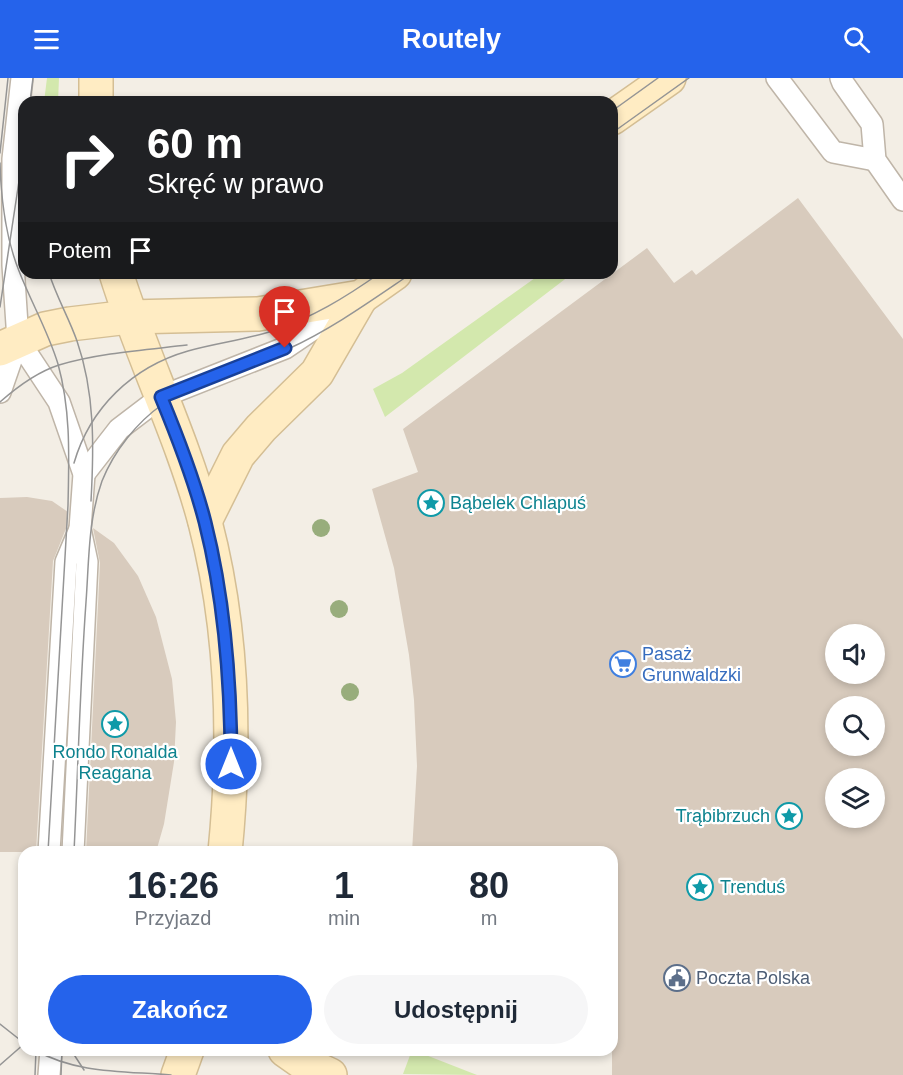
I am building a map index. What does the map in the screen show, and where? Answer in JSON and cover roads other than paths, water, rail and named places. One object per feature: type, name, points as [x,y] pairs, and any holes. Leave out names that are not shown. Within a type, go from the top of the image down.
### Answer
[{"type":"street","points":[[96,78],[96,96]]},
{"type":"street","points":[[618,114],[669,78]]},
{"type":"street","points":[[118,279],[129,316],[181,446],[205,521],[223,622],[231,693],[231,764],[225,846]]},
{"type":"street","points":[[205,521],[238,455],[261,428],[317,373],[361,297],[386,279]]},
{"type":"street","points":[[9,344],[58,326],[129,316],[258,314],[361,297]]},
{"type":"street","points":[[178,1075],[185,1056]]},
{"type":"street","points":[[294,1056],[330,1075]]},
{"type":"lane","points":[[20,96],[22,78]]},
{"type":"lane","points":[[777,78],[833,152],[875,160]]},
{"type":"lane","points":[[842,78],[843,83],[872,124],[875,160],[903,200]]},
{"type":"lane","points":[[0,392],[9,344],[13,265],[13,159],[18,114]]},
{"type":"lane","points":[[84,474],[119,429],[161,397],[285,348],[361,297]]},
{"type":"lane","points":[[9,344],[59,402],[84,474],[80,529],[87,562],[73,846]]},
{"type":"lane","points":[[49,846],[66,562],[80,529]]},
{"type":"lane","points":[[49,1075],[51,1056]]},
{"type":"tram line","points":[[0,153],[8,78]]},
{"type":"tram line","points":[[31,96],[33,78]]},
{"type":"tram line","points":[[618,107],[658,78]]},
{"type":"tram line","points":[[618,129],[689,78]]},
{"type":"tram line","points":[[0,163],[7,231],[18,268]]},
{"type":"tram line","points":[[0,307],[18,188]]},
{"type":"tram line","points":[[22,279],[58,364],[65,399],[69,452],[48,846]]},
{"type":"tram line","points":[[51,279],[77,341],[87,380],[93,440],[91,501]]},
{"type":"tram line","points":[[74,463],[81,443],[102,408],[116,392],[149,368],[188,351],[251,337],[287,326],[328,306],[371,279]]},
{"type":"tram line","points":[[74,846],[90,541],[97,496],[113,459],[135,428],[163,404],[224,374],[304,341],[352,314],[403,279]]},
{"type":"tram line","points":[[0,402],[28,380],[59,365],[106,355],[187,345]]},
{"type":"tram line","points":[[0,1024],[18,1038]]},
{"type":"tram line","points":[[0,1065],[18,1049]]},
{"type":"tram line","points":[[35,1075],[36,1056]]},
{"type":"tram line","points":[[47,1056],[102,1070],[171,1075]]},
{"type":"tram line","points":[[61,1075],[62,1056]]},
{"type":"tram line","points":[[75,1056],[84,1070]]},
{"type":"place","name":"Bąbelek Chlapuś","points":[[431,503]]},
{"type":"place","name":"Pasaż Grunwaldzki","points":[[623,664]]},
{"type":"place","name":"Rondo Ronalda Reagana","points":[[115,724]]},
{"type":"place","name":"Trąbibrzuch","points":[[789,816]]},
{"type":"place","name":"Trenduś","points":[[700,887]]},
{"type":"place","name":"Poczta Polska","points":[[677,978]]}]
